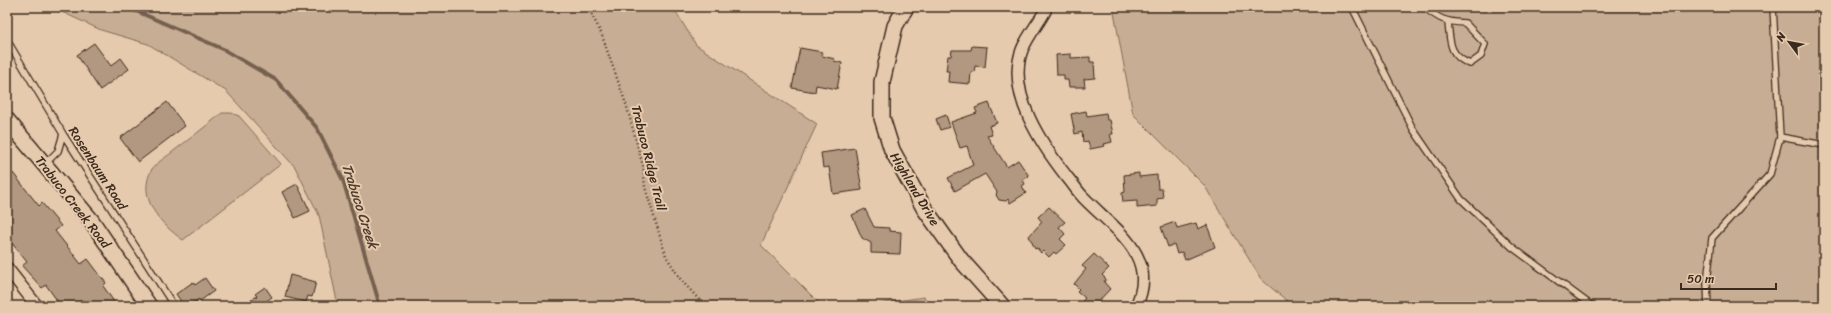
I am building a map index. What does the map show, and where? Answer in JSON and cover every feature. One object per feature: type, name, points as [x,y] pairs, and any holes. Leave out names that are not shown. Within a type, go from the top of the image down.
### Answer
[{"type":"street","name":"Highland Drive","points":[[906,7],[895,26],[882,82],[882,118],[892,150],[924,208],[960,260],[1002,306]]},
{"type":"street","points":[[1046,11],[1022,50],[1017,76],[1022,101],[1034,129],[1053,158],[1083,198],[1121,232],[1135,250],[1142,271],[1140,296],[1136,306]]},
{"type":"street","name":"Trabuco Creek Road","points":[[7,120],[91,220],[149,306]]},
{"type":"street","points":[[7,268],[38,306]]},
{"type":"lane","points":[[1352,7],[1413,130],[1461,199],[1512,247],[1592,306]]},
{"type":"lane","points":[[1424,7],[1438,18],[1448,22],[1465,23],[1485,44],[1481,56],[1470,64],[1459,60],[1452,50],[1448,22]]},
{"type":"lane","points":[[1708,306],[1708,283],[1712,238],[1770,174],[1780,137],[1773,7]]},
{"type":"lane","name":"Rosenbaum Road","points":[[7,40],[63,134],[174,306]]},
{"type":"lane","points":[[44,164],[58,151],[63,134]]},
{"type":"lane","points":[[1780,137],[1824,145]]},
{"type":"path","name":"Trabuco Ridge Trail","points":[[588,7],[601,33],[626,104],[643,166],[645,187],[666,256],[681,280],[705,306]]},
{"type":"shaded area","points":[[51,7],[673,7],[696,45],[817,124],[761,245],[822,306],[338,306],[319,215],[295,167],[226,91],[148,44],[101,30]]},
{"type":"shaded area","points":[[1113,7],[1824,7],[1824,306],[1293,306],[1261,279],[1204,185],[1133,114]]},
{"type":"shaded area","points":[[222,113],[231,113],[239,116],[281,164],[183,240],[166,226],[153,209],[147,190],[148,179],[152,169],[156,165]]},
{"type":"shaded area","points":[[924,297],[930,306],[864,306]]},
{"type":"building","points":[[94,43],[111,66],[121,58],[129,69],[100,90],[77,55]]},
{"type":"building","points":[[972,46],[987,47],[985,67],[975,66],[974,72],[971,72],[970,84],[948,82],[949,71],[946,71],[948,56],[951,56],[952,50],[971,50]]},
{"type":"building","points":[[800,48],[822,52],[822,56],[835,59],[834,61],[842,63],[837,89],[816,85],[815,92],[792,88]]},
{"type":"building","points":[[1071,54],[1071,58],[1090,57],[1090,62],[1094,62],[1095,78],[1084,79],[1085,87],[1069,87],[1068,80],[1064,80],[1064,75],[1057,75],[1056,55]]},
{"type":"building","points":[[167,102],[185,126],[138,162],[120,138]]},
{"type":"building","points":[[989,103],[997,123],[989,126],[992,135],[987,136],[1007,167],[1018,160],[1029,176],[1023,180],[1025,184],[1022,186],[1026,193],[1010,203],[1008,199],[1006,201],[999,200],[996,195],[997,192],[985,174],[955,191],[948,178],[973,165],[967,146],[960,148],[951,122],[977,113],[975,108]]},
{"type":"building","points":[[1086,111],[1087,116],[1106,113],[1107,120],[1110,120],[1113,134],[1110,134],[1112,142],[1104,144],[1105,146],[1090,149],[1088,141],[1083,142],[1082,132],[1075,134],[1071,114]]},
{"type":"building","points":[[946,115],[950,127],[940,130],[936,119]]},
{"type":"building","points":[[855,148],[862,190],[833,194],[829,167],[823,168],[821,153]]},
{"type":"building","points":[[13,173],[39,206],[42,203],[61,226],[55,231],[81,264],[88,259],[106,283],[103,286],[117,306],[87,306],[82,300],[74,306],[61,306],[46,285],[42,288],[22,266],[27,262],[7,237],[7,178]]},
{"type":"building","points":[[1139,173],[1139,177],[1157,175],[1158,189],[1162,189],[1163,198],[1157,199],[1157,206],[1137,208],[1137,201],[1123,202],[1122,193],[1125,192],[1124,175]]},
{"type":"building","points":[[297,184],[310,211],[295,218],[282,192]]},
{"type":"building","points":[[1049,207],[1065,222],[1059,227],[1065,234],[1060,239],[1066,245],[1056,254],[1054,252],[1049,257],[1043,251],[1041,253],[1037,248],[1035,249],[1029,236],[1042,222],[1038,217]]},
{"type":"building","points":[[865,209],[874,227],[889,228],[889,231],[901,232],[900,254],[871,253],[871,243],[862,238],[852,215]]},
{"type":"building","points":[[1175,222],[1177,228],[1196,223],[1198,229],[1207,225],[1215,247],[1185,260],[1182,252],[1177,254],[1174,244],[1168,247],[1161,227]]},
{"type":"building","points":[[1094,254],[1109,268],[1102,275],[1106,279],[1104,282],[1110,289],[1094,306],[1078,306],[1085,298],[1077,291],[1079,289],[1074,284],[1086,269],[1082,266]]},
{"type":"building","points":[[290,275],[316,282],[312,297],[308,296],[306,302],[285,297]]},
{"type":"building","points":[[205,278],[214,291],[200,301],[199,299],[188,306],[184,306],[176,294],[193,282],[195,285]]},
{"type":"building","points":[[265,287],[272,297],[260,306],[242,306],[257,296],[255,294]]},
{"type":"waterway","name":"Trabuco Creek","points":[[127,7],[223,49],[276,80],[317,128],[343,180],[380,306]]}]
